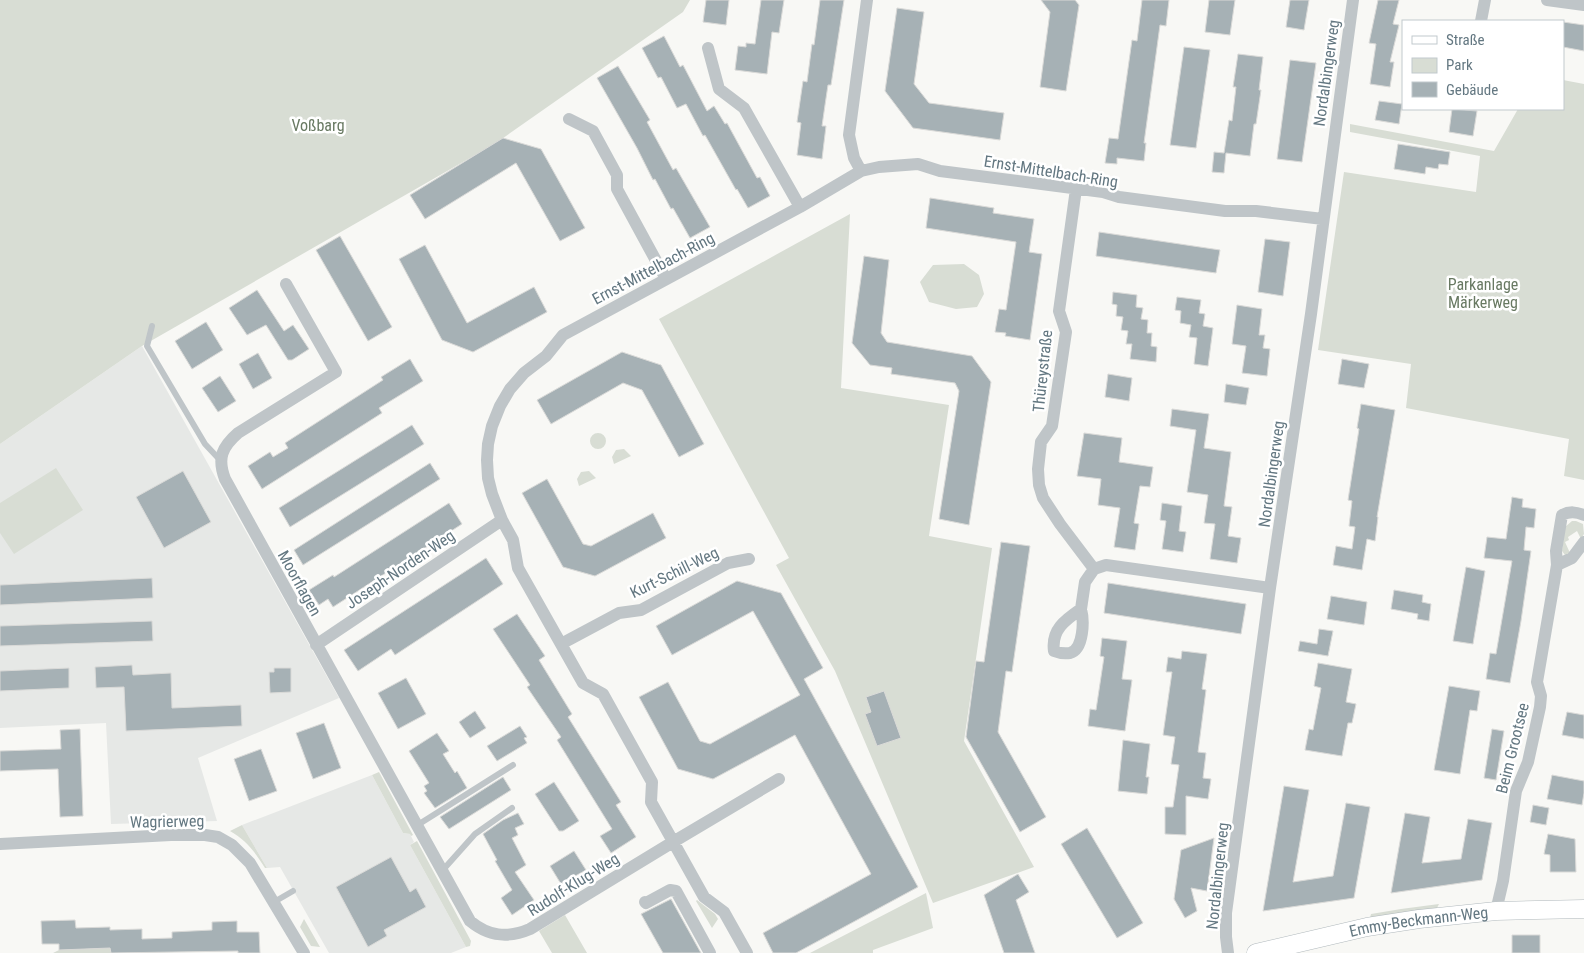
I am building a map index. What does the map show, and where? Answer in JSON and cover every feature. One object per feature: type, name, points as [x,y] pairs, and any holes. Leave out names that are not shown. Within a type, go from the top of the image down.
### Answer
[{"type":"street","points":[[860,171],[854,158],[849,134],[867,0]]},
{"type":"street","name":"Nordalbingerweg","points":[[1228,953],[1226,914],[1270,588],[1307,343],[1353,0]]},
{"type":"street","points":[[1481,20],[1485,0]]},
{"type":"street","points":[[1547,0],[1584,5]]},
{"type":"street","points":[[708,48],[719,89],[744,108],[800,207]]},
{"type":"street","points":[[569,119],[593,130],[617,174],[618,189],[666,279]]},
{"type":"street","name":"Ernst-Mittelbach-Ring","points":[[747,953],[724,912],[704,896],[650,802],[652,782],[630,742],[602,694],[583,683],[518,568],[513,540],[502,520],[492,494],[488,478],[487,460],[492,426],[500,406],[510,389],[524,373],[546,356],[563,335],[800,207],[860,171],[879,167],[918,164],[940,171],[1103,192],[1119,198],[1224,211],[1256,211],[1323,220]]},
{"type":"street","name":"Thüreystraße","points":[[1076,189],[1059,310],[1066,332],[1052,426],[1041,442],[1038,469],[1039,485],[1043,498],[1094,569]]},
{"type":"street","points":[[221,460],[227,442],[238,433],[336,372],[286,284]]},
{"type":"street","name":"Moorflagen","points":[[221,460],[221,470],[224,479],[465,914],[470,921],[485,932]]},
{"type":"street","name":"Beim Grootsee","points":[[1496,911],[1503,881],[1516,791],[1528,762],[1540,707],[1537,682],[1557,565],[1556,551],[1562,515],[1568,512],[1577,512],[1584,515]]},
{"type":"street","name":"Joseph-Norden-Weg","points":[[316,645],[502,520]]},
{"type":"street","points":[[1557,565],[1572,558],[1584,542]]},
{"type":"street","name":"Kurt-Schill-Weg","points":[[561,644],[619,613],[640,610],[728,563],[749,559]]},
{"type":"street","points":[[1081,609],[1085,582],[1094,569],[1106,565],[1270,588]]},
{"type":"street","points":[[673,842],[779,780]]},
{"type":"street","name":"Wagrierweg","points":[[0,844],[171,835],[205,835],[218,838],[232,845],[250,863],[304,953]]},
{"type":"street","name":"Rudolf-Klug-Weg","points":[[485,932],[505,935],[530,929],[673,842]]},
{"type":"street","points":[[652,902],[670,890],[676,891],[710,953]]},
{"type":"street","name":"Emmy-Beckmann-Weg","points":[[1256,953],[1367,927],[1496,911],[1584,909]]},
{"type":"lane","points":[[152,326],[148,346],[205,444],[221,460]]},
{"type":"lane","points":[[416,826],[512,764]]},
{"type":"lane","points":[[442,872],[475,834],[512,808]]},
{"type":"lane","points":[[274,902],[293,891]]},
{"type":"shaded area","points":[[142,346],[339,698],[198,758],[217,821],[111,824],[106,723],[0,728],[0,444]]},
{"type":"shaded area","points":[[372,775],[403,833],[410,834],[414,842],[410,845],[466,947],[451,953],[329,953],[280,867],[267,868],[242,825]]},
{"type":"green space","name":"Voßbarg","points":[[0,0],[690,0],[683,12],[496,143],[142,346],[0,444]]},
{"type":"green space","name":"Parkanlage Märkerweg","points":[[1564,80],[1584,84],[1584,480],[1564,476],[1569,439],[1406,408],[1411,364],[1318,350],[1344,172],[1476,192],[1480,156],[1350,132],[1350,124],[1494,151],[1517,110],[1564,110]]},
{"type":"green space","points":[[850,214],[841,388],[949,405],[929,536],[992,548],[964,741],[1034,867],[933,903],[835,671],[776,565],[789,558],[659,319]]},
{"type":"green space","points":[[964,264],[979,275],[984,294],[977,307],[956,309],[929,302],[920,282],[933,265]]},
{"type":"green space","points":[[595,433],[601,433],[606,438],[604,447],[595,449],[590,444],[590,438]]},
{"type":"green space","points":[[624,449],[631,456],[614,464],[612,457],[616,450]]},
{"type":"green space","points":[[56,468],[83,510],[14,554],[0,533],[0,503]]},
{"type":"green space","points":[[589,471],[596,478],[579,486],[577,479],[581,472]]},
{"type":"green space","points":[[1572,521],[1583,524],[1584,534],[1581,539],[1577,531],[1568,537],[1569,540],[1565,542],[1570,553],[1565,555],[1562,551],[1565,527]]},
{"type":"green space","points":[[379,772],[413,835],[403,833],[372,775]]},
{"type":"green space","points":[[242,825],[267,868],[265,868],[245,842],[230,831]]},
{"type":"green space","points":[[417,841],[471,941],[470,946],[466,947],[410,845]]},
{"type":"green space","points":[[926,893],[933,928],[873,950],[873,953],[810,953]]},
{"type":"green space","points":[[696,901],[715,914],[718,919],[712,928]]},
{"type":"green space","points":[[1439,904],[1437,908],[1370,918],[1371,914]]},
{"type":"green space","points":[[565,915],[587,953],[552,953],[539,931]]},
{"type":"green space","points":[[304,919],[320,947],[311,946],[300,927]]},
{"type":"green space","points":[[110,948],[111,953],[53,953],[59,950]]},
{"type":"building","points":[[706,0],[729,0],[726,25],[703,22]]},
{"type":"building","points":[[761,0],[784,0],[779,33],[772,32],[767,74],[735,70],[738,46],[746,47],[746,43],[755,44]]},
{"type":"building","points":[[820,0],[844,0],[831,85],[828,85],[822,126],[826,126],[822,159],[797,155],[801,123],[797,122],[803,81],[807,82]]},
{"type":"building","points":[[1041,0],[1075,0],[1079,5],[1066,91],[1040,87],[1050,12]]},
{"type":"building","points":[[1142,0],[1169,0],[1166,26],[1160,25],[1144,143],[1146,143],[1144,161],[1117,158],[1117,164],[1105,163],[1109,138],[1118,139],[1132,40],[1137,41]]},
{"type":"building","points":[[1209,0],[1235,0],[1230,35],[1205,32]]},
{"type":"building","points":[[1290,0],[1309,0],[1304,30],[1286,27]]},
{"type":"building","points":[[1378,0],[1399,0],[1393,24],[1399,25],[1390,62],[1394,62],[1390,87],[1370,84],[1376,44],[1369,43]]},
{"type":"building","points":[[897,8],[924,12],[914,84],[929,103],[1004,113],[1000,140],[913,128],[885,91]]},
{"type":"building","points":[[1564,22],[1584,25],[1584,51],[1564,47]]},
{"type":"building","points":[[664,36],[680,67],[683,65],[707,111],[714,106],[725,124],[727,123],[757,178],[760,177],[770,196],[748,208],[705,135],[703,136],[686,104],[677,108],[661,77],[658,78],[642,48]]},
{"type":"building","points":[[1184,47],[1210,50],[1196,148],[1170,145]]},
{"type":"building","points":[[1238,54],[1263,57],[1259,90],[1261,90],[1250,156],[1226,153],[1224,173],[1212,172],[1214,152],[1224,153],[1229,120],[1232,121],[1236,87],[1233,87]]},
{"type":"building","points":[[1290,60],[1316,63],[1302,162],[1277,159]]},
{"type":"building","points":[[618,66],[650,120],[647,122],[673,170],[676,168],[710,227],[690,238],[673,208],[671,209],[655,179],[653,180],[597,78]]},
{"type":"building","points":[[1379,101],[1402,104],[1399,124],[1375,120]]},
{"type":"building","points":[[1452,110],[1477,111],[1473,136],[1449,132]]},
{"type":"building","points":[[503,138],[541,149],[585,228],[560,241],[516,163],[425,219],[410,195]]},
{"type":"building","points":[[1398,144],[1450,152],[1448,165],[1439,164],[1438,169],[1426,167],[1425,174],[1394,169]]},
{"type":"building","points":[[930,198],[994,208],[993,213],[1034,219],[1029,252],[1042,254],[1030,340],[1005,336],[1006,333],[995,332],[999,309],[1006,310],[1016,242],[926,228]]},
{"type":"building","points":[[1099,232],[1220,250],[1216,273],[1096,256]]},
{"type":"building","points":[[340,236],[392,327],[368,341],[316,250]]},
{"type":"building","points":[[1265,239],[1290,242],[1283,296],[1258,292]]},
{"type":"building","points":[[425,245],[467,323],[534,287],[547,312],[473,352],[442,340],[399,259]]},
{"type":"building","points":[[864,256],[889,260],[881,333],[887,342],[972,356],[991,382],[969,525],[939,519],[959,391],[955,383],[891,374],[892,368],[870,365],[852,343]]},
{"type":"building","points":[[257,290],[284,331],[293,325],[309,349],[292,360],[288,360],[266,325],[247,335],[229,308]]},
{"type":"building","points":[[1113,292],[1137,295],[1136,307],[1143,308],[1141,319],[1148,320],[1147,333],[1152,333],[1151,346],[1157,347],[1156,362],[1130,359],[1132,344],[1126,344],[1128,331],[1121,330],[1123,317],[1116,316],[1117,305],[1112,304]]},
{"type":"building","points":[[1177,297],[1201,300],[1199,313],[1205,314],[1203,326],[1213,328],[1208,366],[1194,364],[1197,338],[1189,337],[1191,325],[1180,323],[1181,311],[1175,310]]},
{"type":"building","points":[[1237,305],[1262,309],[1259,335],[1265,335],[1263,348],[1270,349],[1267,376],[1242,373],[1246,346],[1232,344]]},
{"type":"building","points":[[206,322],[223,350],[192,369],[175,341]]},
{"type":"building","points":[[622,352],[661,365],[704,444],[679,457],[642,390],[623,383],[551,424],[537,400]]},
{"type":"building","points":[[258,353],[272,378],[253,389],[239,364]]},
{"type":"building","points":[[410,359],[423,381],[379,408],[382,413],[262,489],[248,466],[270,452],[273,457],[288,448],[285,443],[383,380],[381,377]]},
{"type":"building","points":[[1342,359],[1369,364],[1364,388],[1338,384]]},
{"type":"building","points":[[1108,374],[1132,378],[1129,401],[1105,397]]},
{"type":"building","points":[[220,376],[236,401],[218,412],[202,388]]},
{"type":"building","points":[[1226,384],[1249,388],[1246,405],[1224,402]]},
{"type":"building","points":[[1361,404],[1395,410],[1377,517],[1375,541],[1367,539],[1362,570],[1333,565],[1336,546],[1352,549],[1355,527],[1349,526],[1352,501],[1348,500]]},
{"type":"building","points":[[1172,409],[1209,414],[1204,448],[1231,452],[1224,506],[1232,507],[1228,536],[1241,538],[1237,563],[1210,559],[1215,524],[1204,523],[1208,495],[1187,492],[1196,430],[1170,426]]},
{"type":"building","points":[[412,425],[424,444],[290,527],[279,508]]},
{"type":"building","points":[[1084,433],[1122,438],[1119,462],[1153,467],[1150,487],[1140,486],[1134,523],[1139,524],[1135,550],[1114,547],[1120,508],[1098,505],[1101,479],[1077,476]]},
{"type":"building","points":[[430,463],[440,479],[303,565],[294,550]]},
{"type":"building","points":[[183,471],[211,522],[164,548],[136,497]]},
{"type":"building","points":[[547,479],[583,544],[591,546],[653,513],[666,538],[595,576],[563,567],[522,493]]},
{"type":"building","points":[[1512,497],[1523,499],[1522,507],[1536,509],[1534,528],[1526,527],[1524,550],[1531,551],[1510,683],[1486,679],[1490,653],[1496,654],[1512,561],[1484,558],[1487,537],[1506,539]]},
{"type":"building","points":[[449,503],[462,524],[333,607],[328,599],[319,605],[309,590],[333,575],[334,577]]},
{"type":"building","points":[[1162,503],[1182,506],[1179,531],[1186,532],[1183,552],[1162,549],[1166,521],[1160,520]]},
{"type":"building","points":[[1001,542],[1030,546],[1012,672],[1006,671],[998,732],[1046,817],[1020,832],[966,737],[976,661],[984,662]]},
{"type":"building","points":[[486,558],[503,584],[395,655],[391,649],[358,671],[344,650]]},
{"type":"building","points":[[1466,567],[1485,571],[1473,644],[1453,641]]},
{"type":"building","points":[[152,578],[153,598],[0,605],[0,585]]},
{"type":"building","points":[[737,581],[781,593],[823,668],[804,679],[918,887],[796,953],[773,953],[763,933],[871,874],[795,735],[713,779],[678,769],[639,697],[668,682],[700,741],[710,744],[800,695],[753,611],[672,655],[656,626]]},
{"type":"building","points":[[1108,583],[1246,604],[1241,634],[1104,613]]},
{"type":"building","points":[[1394,590],[1423,595],[1422,602],[1431,604],[1429,621],[1417,619],[1418,614],[1391,609]]},
{"type":"building","points":[[1331,596],[1367,602],[1364,625],[1327,619]]},
{"type":"building","points":[[517,614],[545,656],[539,660],[572,714],[568,717],[621,802],[616,805],[636,837],[611,853],[600,836],[612,829],[557,740],[561,737],[527,687],[530,685],[493,629]]},
{"type":"building","points":[[152,621],[153,641],[0,646],[0,626]]},
{"type":"building","points":[[1319,629],[1333,631],[1328,656],[1298,651],[1300,641],[1317,644]]},
{"type":"building","points":[[1102,638],[1127,641],[1122,679],[1132,680],[1125,731],[1088,726],[1090,709],[1096,710],[1104,657],[1100,656]]},
{"type":"building","points":[[1182,651],[1207,654],[1202,689],[1206,690],[1198,752],[1206,753],[1203,778],[1211,779],[1208,799],[1186,796],[1186,835],[1165,834],[1165,807],[1173,807],[1179,765],[1171,764],[1175,737],[1163,735],[1172,672],[1166,672],[1168,657],[1181,659]]},
{"type":"building","points":[[1318,663],[1352,669],[1346,702],[1356,704],[1352,723],[1348,723],[1342,756],[1305,750],[1309,729],[1313,730],[1321,688],[1314,686]]},
{"type":"building","points":[[132,665],[133,675],[171,673],[172,708],[241,705],[242,726],[126,731],[124,687],[96,688],[95,667]]},
{"type":"building","points":[[69,668],[69,688],[0,691],[0,671]]},
{"type":"building","points":[[274,668],[291,668],[291,692],[270,693],[269,672],[274,672]]},
{"type":"building","points":[[406,678],[426,714],[398,729],[378,693]]},
{"type":"building","points":[[1449,686],[1480,691],[1477,711],[1470,710],[1460,774],[1434,770]]},
{"type":"building","points":[[884,691],[901,738],[877,746],[865,714],[871,712],[866,697]]},
{"type":"building","points":[[475,711],[486,728],[470,738],[459,722]]},
{"type":"building","points":[[1567,712],[1584,715],[1584,739],[1562,735]]},
{"type":"building","points":[[324,723],[341,768],[313,779],[296,733]]},
{"type":"building","points":[[520,726],[527,737],[524,738],[527,743],[497,761],[487,746]]},
{"type":"building","points":[[80,729],[83,816],[60,817],[58,769],[0,771],[0,751],[61,749],[60,730]]},
{"type":"building","points":[[1492,729],[1504,731],[1496,780],[1484,778]]},
{"type":"building","points":[[437,733],[449,751],[443,754],[455,773],[457,771],[467,788],[435,808],[424,793],[427,791],[424,786],[429,783],[409,751]]},
{"type":"building","points":[[1123,740],[1150,744],[1146,777],[1149,777],[1147,794],[1118,791]]},
{"type":"building","points":[[261,749],[277,791],[249,801],[234,759]]},
{"type":"building","points":[[1552,775],[1584,781],[1582,805],[1547,799]]},
{"type":"building","points":[[503,777],[511,790],[449,829],[440,817]]},
{"type":"building","points":[[554,782],[579,821],[563,831],[559,831],[535,794]]},
{"type":"building","points":[[1284,786],[1309,790],[1293,882],[1333,876],[1346,803],[1370,807],[1354,898],[1263,911]]},
{"type":"building","points":[[1533,805],[1549,808],[1546,825],[1530,822]]},
{"type":"building","points":[[518,813],[524,824],[515,828],[518,835],[512,838],[526,865],[515,872],[534,900],[512,915],[501,898],[512,890],[495,861],[497,860],[483,834],[503,820]]},
{"type":"building","points":[[1405,813],[1430,817],[1422,863],[1461,859],[1468,819],[1492,823],[1482,880],[1391,893]]},
{"type":"building","points":[[1087,828],[1143,923],[1117,938],[1061,844]]},
{"type":"building","points":[[1548,834],[1575,839],[1576,872],[1550,872],[1550,855],[1544,854]]},
{"type":"building","points":[[1214,838],[1207,891],[1191,888],[1197,911],[1185,918],[1174,899],[1181,850]]},
{"type":"building","points":[[574,851],[586,870],[561,884],[550,866]]},
{"type":"building","points":[[391,857],[410,892],[416,888],[426,907],[384,930],[387,936],[368,947],[336,887]]},
{"type":"building","points":[[1018,874],[1029,892],[1016,900],[1035,953],[1004,953],[984,895]]},
{"type":"building","points":[[671,899],[701,953],[663,953],[641,914]]},
{"type":"building","points":[[75,920],[76,928],[110,927],[110,930],[142,929],[142,939],[172,938],[172,932],[212,930],[212,922],[237,921],[237,932],[259,932],[260,953],[238,953],[238,951],[111,953],[110,948],[59,950],[59,944],[42,944],[41,921]]},
{"type":"building","points":[[1512,935],[1540,935],[1540,953],[1512,953]]}]
